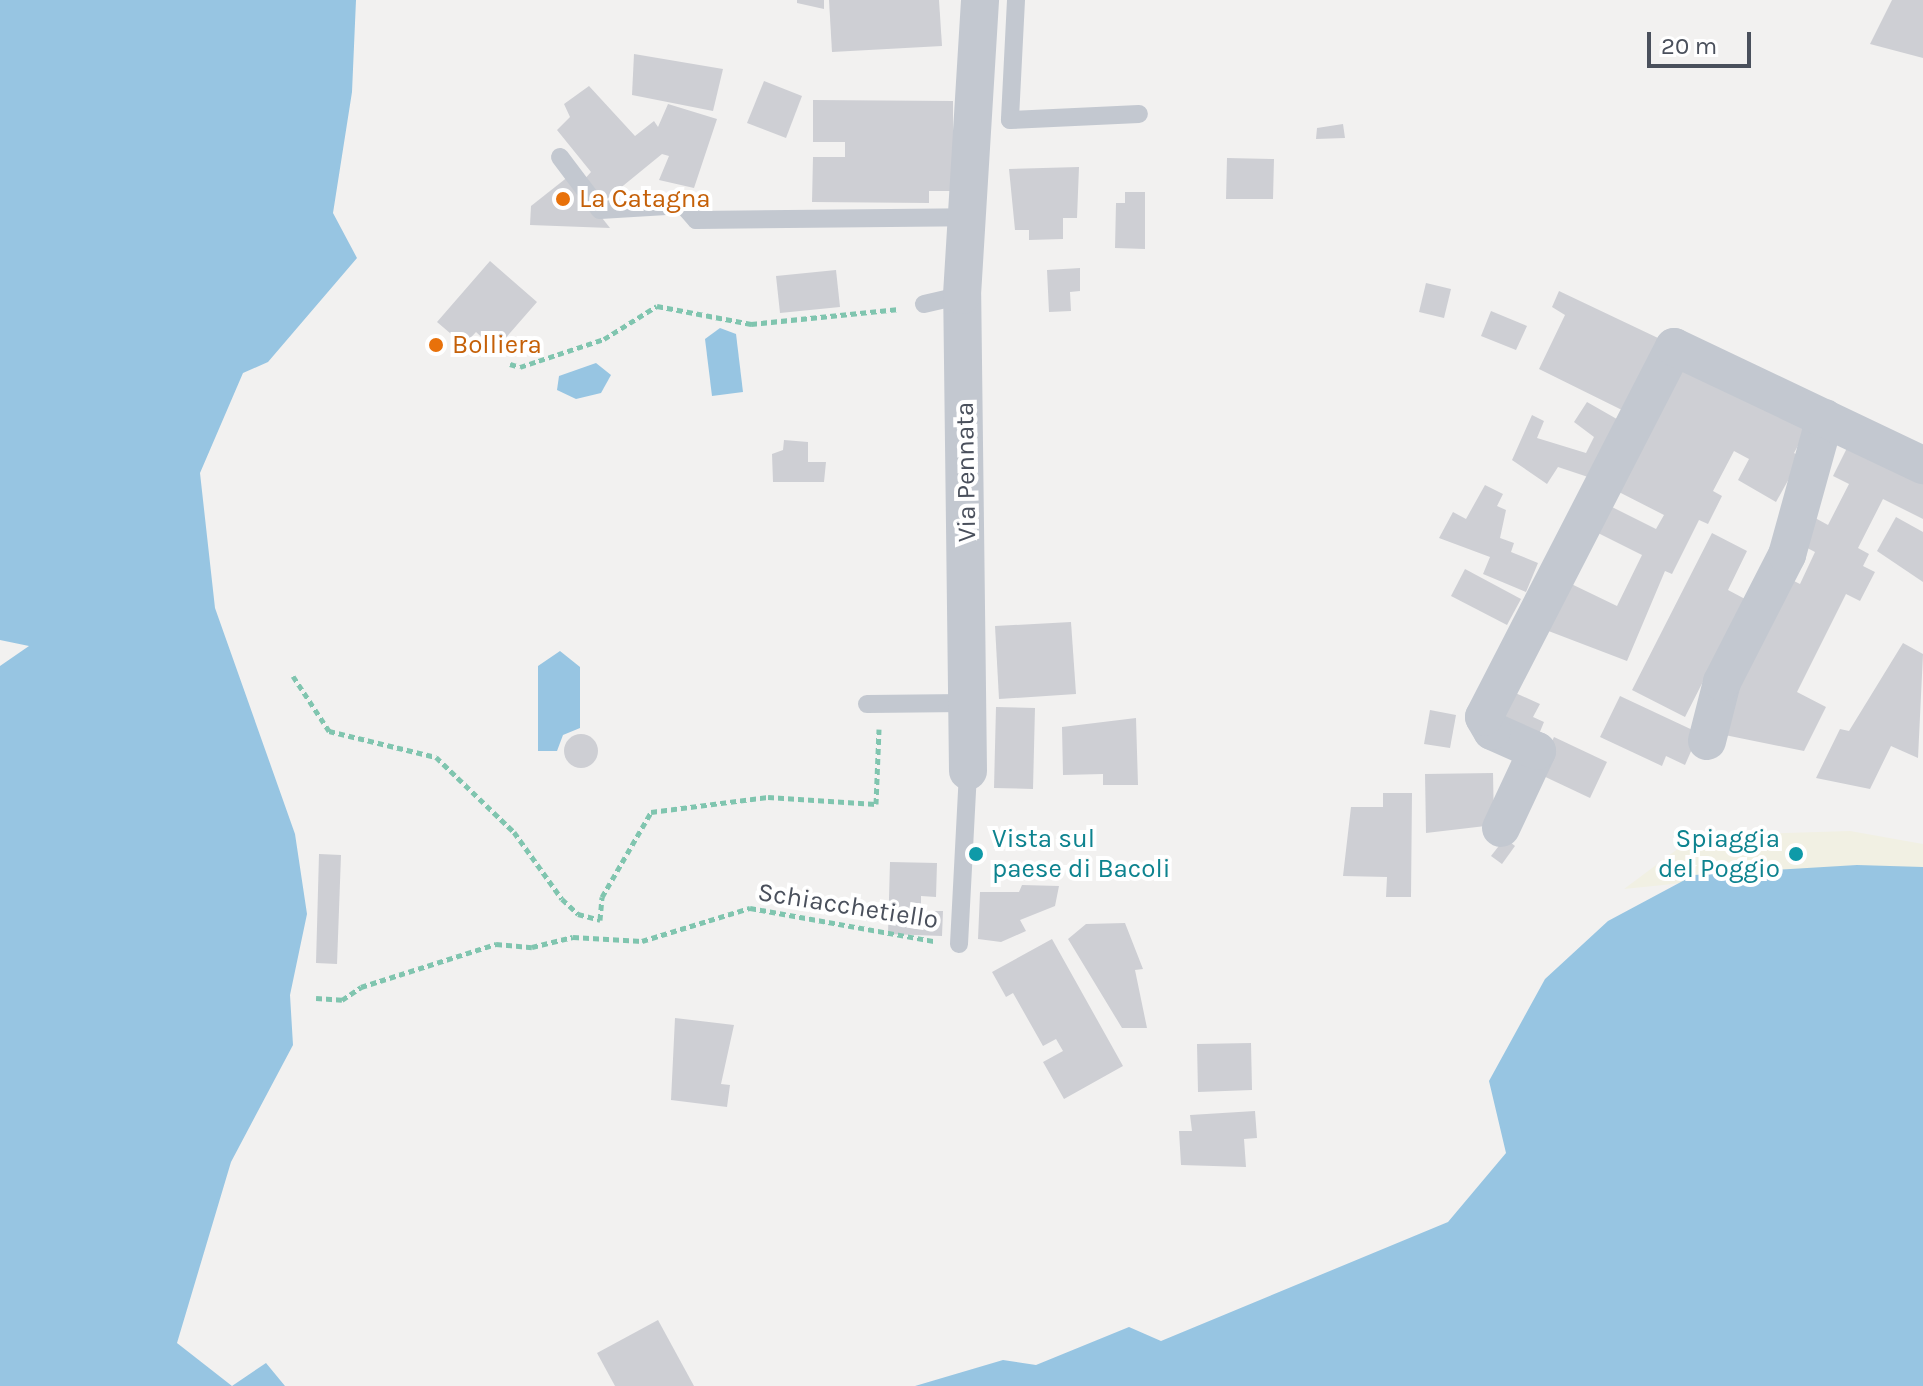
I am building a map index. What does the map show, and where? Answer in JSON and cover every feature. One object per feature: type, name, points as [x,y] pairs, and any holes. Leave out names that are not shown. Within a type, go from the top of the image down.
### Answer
[{"type":"street","name":"Via Pennata","points":[[968,771],[962,295],[980,0]]},
{"type":"street","points":[[1501,828],[1537,751],[1492,731],[1484,717],[1674,347],[1923,465]]},
{"type":"street","points":[[1707,741],[1722,682],[1787,555],[1825,418]]},
{"type":"lane","points":[[1016,0],[1010,120],[1139,114]]},
{"type":"lane","points":[[560,157],[600,210],[683,205],[696,220],[966,217]]},
{"type":"lane","points":[[924,304],[962,295]]},
{"type":"lane","points":[[873,704],[965,703]]},
{"type":"lane","name":"Via Pennata","points":[[959,944],[968,771]]},
{"type":"path","points":[[510,364],[520,367],[604,339],[657,306],[751,324],[924,304]]},
{"type":"path","points":[[293,676],[329,731],[436,757],[514,832],[562,899],[578,914],[600,920],[602,897],[651,812],[768,797],[876,804],[873,704]]},
{"type":"path","name":"Schiacchetiello","points":[[316,998],[342,1000],[361,987],[496,944],[532,947],[573,937],[642,941],[750,908],[959,944]]},
{"type":"sand","name":"Spiaggia del Poggio","points":[[1850,831],[1923,844],[1923,874],[1857,865],[1624,889],[1695,836]]},
{"type":"water","points":[[0,0],[356,0],[352,92],[333,213],[357,258],[268,362],[243,373],[200,473],[215,608],[295,834],[307,914],[290,995],[293,1045],[231,1162],[177,1343],[232,1386],[0,1386],[0,666],[29,646],[0,640]]},
{"type":"water","points":[[720,328],[736,334],[743,392],[712,396],[705,339]]},
{"type":"water","points":[[596,363],[611,375],[601,393],[576,399],[557,390],[559,376]]},
{"type":"water","points":[[560,651],[580,667],[580,728],[563,735],[557,751],[538,751],[538,666]]},
{"type":"water","points":[[1857,865],[1923,867],[1923,1386],[915,1386],[1003,1360],[1036,1365],[1129,1327],[1161,1341],[1448,1222],[1506,1153],[1489,1081],[1545,979],[1608,921],[1694,875]]},
{"type":"water","points":[[266,1363],[285,1386],[232,1386]]},
{"type":"building","points":[[797,0],[824,0],[824,9],[797,3]]},
{"type":"building","points":[[829,0],[939,0],[942,46],[832,52]]},
{"type":"building","points":[[1892,0],[1923,0],[1923,58],[1870,44]]},
{"type":"building","points":[[634,54],[723,69],[713,111],[632,95]]},
{"type":"building","points":[[764,81],[802,96],[786,138],[747,123]]},
{"type":"building","points":[[589,86],[635,136],[654,121],[658,127],[668,104],[717,119],[694,188],[659,180],[669,156],[662,154],[602,203],[582,182],[591,172],[557,130],[570,117],[564,104]]},
{"type":"building","points":[[813,100],[953,101],[953,191],[929,191],[929,203],[812,202],[813,157],[845,157],[845,142],[813,142]]},
{"type":"building","points":[[1343,124],[1345,138],[1316,139],[1317,128]]},
{"type":"building","points":[[1227,158],[1274,159],[1273,199],[1226,199]]},
{"type":"building","points":[[1079,167],[1077,218],[1063,218],[1063,239],[1029,240],[1029,230],[1015,230],[1009,169]]},
{"type":"building","points":[[569,176],[610,228],[530,225],[531,206]]},
{"type":"building","points":[[1125,192],[1145,192],[1145,249],[1115,248],[1116,203],[1125,203]]},
{"type":"building","points":[[490,261],[537,302],[503,341],[497,336],[490,345],[476,332],[464,345],[437,322]]},
{"type":"building","points":[[1080,268],[1080,291],[1070,292],[1071,311],[1049,312],[1047,270]]},
{"type":"building","points":[[836,270],[840,307],[780,313],[776,276]]},
{"type":"building","points":[[1426,283],[1451,289],[1444,318],[1419,312]]},
{"type":"building","points":[[1559,291],[1658,338],[1628,413],[1539,369],[1565,315],[1552,307]]},
{"type":"building","points":[[1491,311],[1527,326],[1516,350],[1481,336]]},
{"type":"building","points":[[1681,360],[1807,429],[1794,453],[1801,457],[1776,502],[1738,480],[1749,459],[1734,451],[1713,491],[1722,496],[1708,524],[1699,520],[1672,574],[1665,571],[1627,661],[1538,627],[1561,579],[1617,606],[1642,555],[1592,530],[1606,504],[1656,529],[1664,515],[1615,490]]},
{"type":"building","points":[[1587,402],[1622,422],[1594,479],[1558,467],[1547,484],[1512,460],[1532,415],[1544,421],[1537,438],[1586,453],[1594,437],[1574,422]]},
{"type":"building","points":[[784,440],[808,442],[808,462],[826,462],[824,482],[773,482],[772,454],[783,450]]},
{"type":"building","points":[[1848,446],[1923,483],[1923,519],[1883,499],[1858,548],[1869,554],[1863,566],[1875,572],[1860,601],[1846,594],[1797,692],[1826,707],[1804,751],[1715,733],[1780,574],[1800,584],[1815,552],[1792,540],[1806,513],[1828,525],[1849,484],[1833,476]]},
{"type":"building","points":[[1485,485],[1503,494],[1497,506],[1506,510],[1500,538],[1514,543],[1511,552],[1538,563],[1526,592],[1483,574],[1490,557],[1439,538],[1453,512],[1466,519]]},
{"type":"building","points":[[1896,517],[1923,532],[1923,582],[1877,551]]},
{"type":"building","points":[[1712,533],[1747,551],[1728,590],[1745,599],[1685,717],[1632,690]]},
{"type":"building","points":[[1465,569],[1521,599],[1507,625],[1451,596]]},
{"type":"building","points":[[1071,622],[1076,694],[999,699],[995,626]]},
{"type":"building","points":[[1903,643],[1923,654],[1918,758],[1891,746],[1870,789],[1816,778],[1840,729],[1849,731]]},
{"type":"building","points":[[1502,687],[1540,704],[1533,717],[1544,722],[1537,739],[1488,717]]},
{"type":"building","points":[[1620,696],[1699,733],[1685,765],[1666,756],[1662,766],[1600,737]]},
{"type":"building","points":[[996,707],[1035,708],[1033,789],[994,788]]},
{"type":"building","points":[[1430,710],[1456,715],[1450,748],[1424,744]]},
{"type":"building","points":[[1136,718],[1138,785],[1103,785],[1103,774],[1063,775],[1062,727]]},
{"type":"building","points":[[581,734],[593,739],[598,751],[593,763],[581,768],[569,763],[564,751],[569,739]]},
{"type":"building","points":[[1554,737],[1607,762],[1590,798],[1537,773]]},
{"type":"building","points":[[1493,773],[1494,825],[1426,833],[1425,774]]},
{"type":"building","points":[[1383,793],[1412,793],[1411,897],[1386,897],[1387,877],[1343,876],[1351,807],[1383,807]]},
{"type":"building","points":[[1505,838],[1515,846],[1502,864],[1491,856]]},
{"type":"building","points":[[319,854],[341,855],[337,964],[316,963]]},
{"type":"building","points":[[890,862],[937,863],[936,897],[921,896],[921,911],[943,911],[942,936],[888,934]]},
{"type":"building","points":[[1022,885],[1059,886],[1055,906],[1020,920],[1026,931],[1001,942],[978,939],[980,892],[1019,892]]},
{"type":"building","points":[[1125,923],[1143,969],[1135,970],[1147,1028],[1122,1028],[1068,939],[1086,924]]},
{"type":"building","points":[[1052,939],[1123,1066],[1064,1099],[1043,1062],[1063,1051],[1056,1039],[1043,1046],[1013,993],[1006,997],[992,972]]},
{"type":"building","points":[[675,1018],[734,1025],[721,1084],[730,1085],[727,1107],[671,1100]]},
{"type":"building","points":[[1251,1043],[1252,1090],[1198,1092],[1197,1044]]},
{"type":"building","points":[[1255,1111],[1257,1138],[1244,1139],[1246,1167],[1181,1165],[1179,1131],[1192,1131],[1190,1115]]},
{"type":"building","points":[[658,1320],[694,1386],[615,1386],[597,1353]]},
{"type":"place","name":"La Catagna","points":[[563,199]]},
{"type":"place","name":"Bolliera","points":[[436,345]]},
{"type":"place","name":"Vista sul paese di Bacoli","points":[[976,854]]},
{"type":"place","name":"Spiaggia del Poggio","points":[[1796,854]]}]
